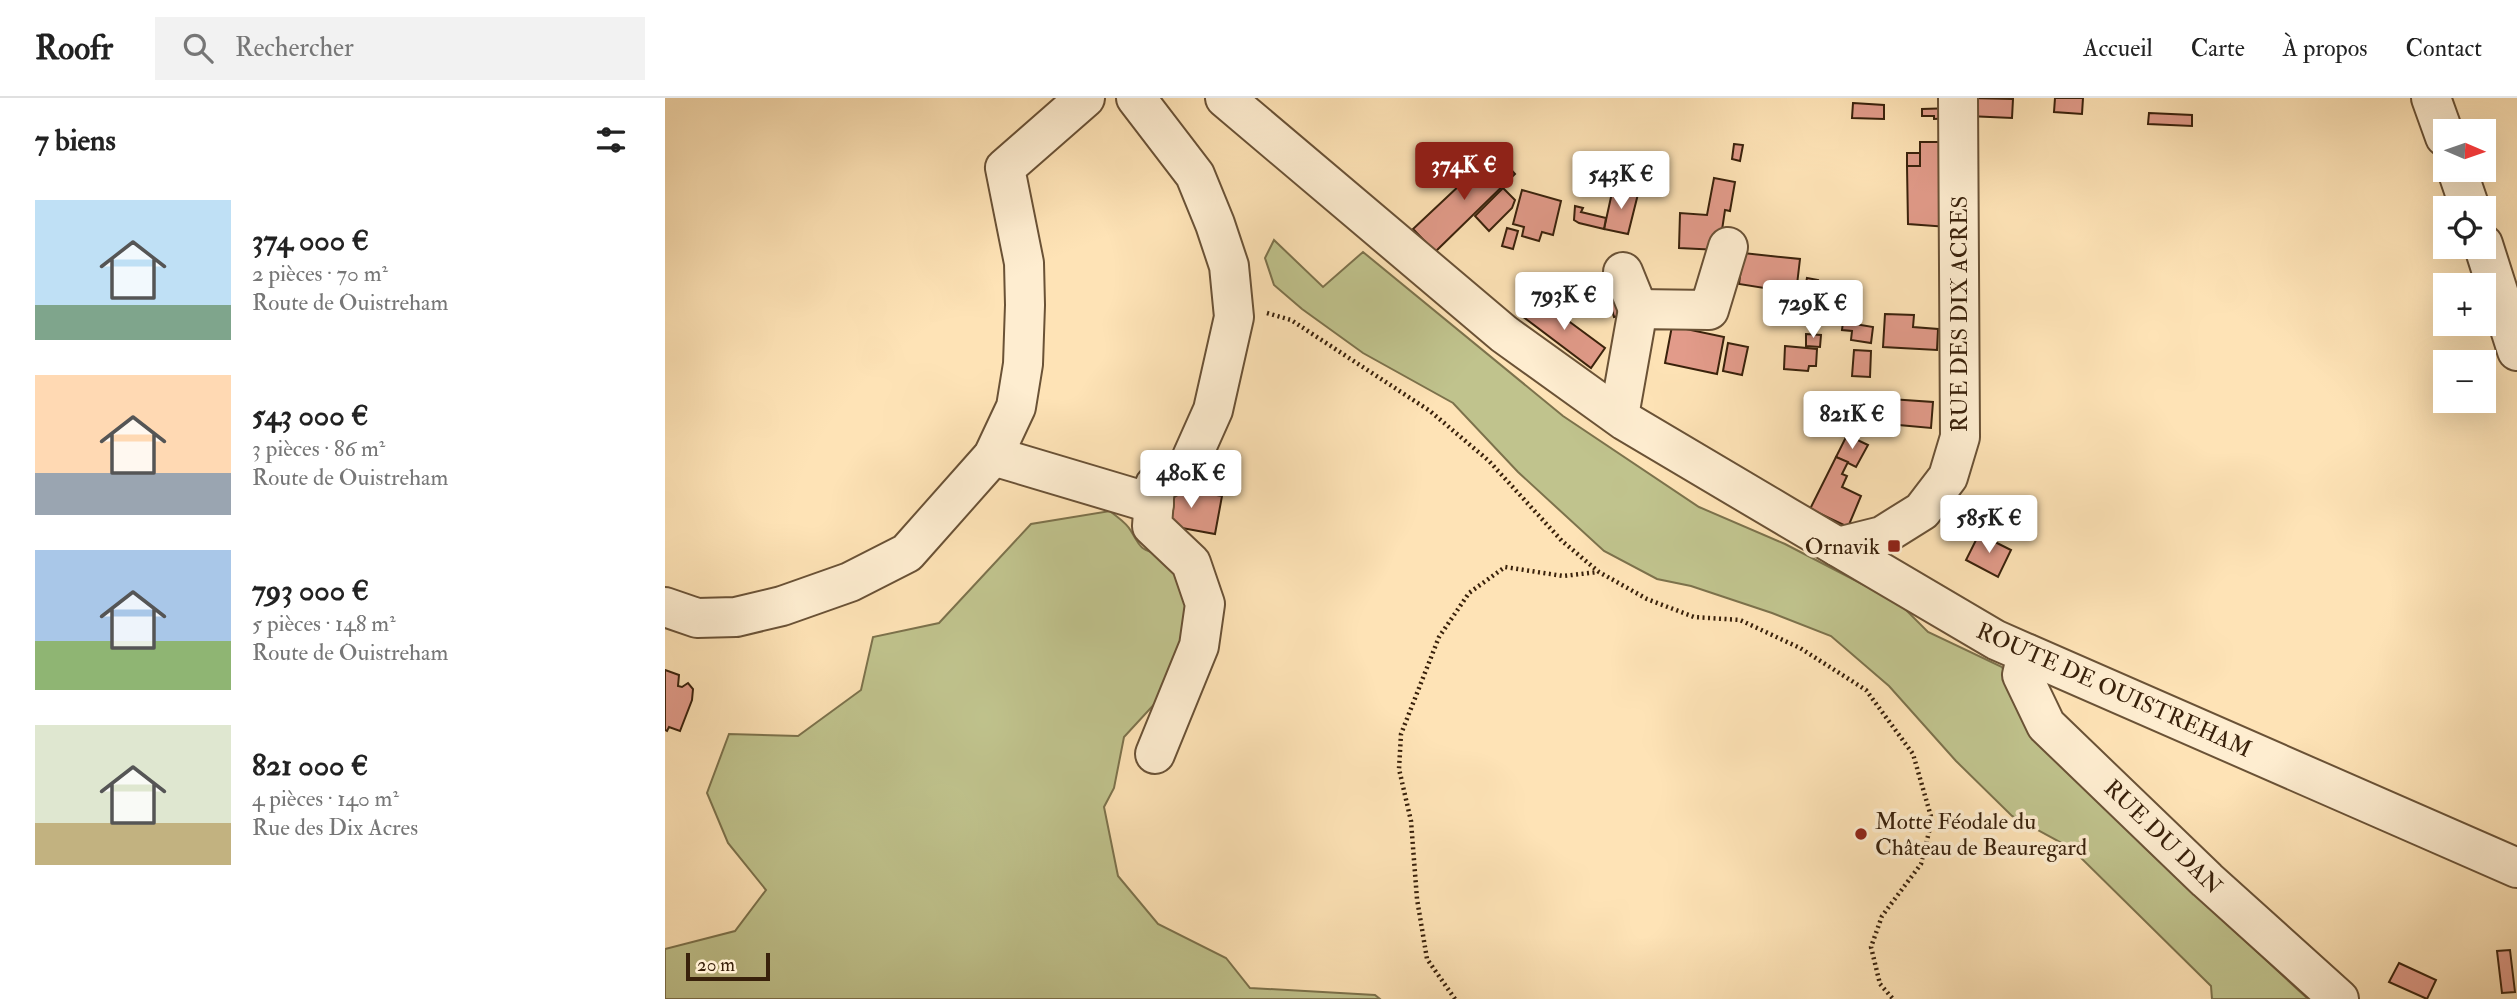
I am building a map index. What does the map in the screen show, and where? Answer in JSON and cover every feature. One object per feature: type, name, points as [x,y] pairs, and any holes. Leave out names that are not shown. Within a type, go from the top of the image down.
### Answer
[{"type":"street","points":[[665,607],[697,618],[736,617],[782,606],[850,583],[907,553],[993,456],[1016,407],[1024,340],[1024,262],[1005,168],[1085,98]]},
{"type":"street","points":[[1136,98],[1195,175],[1229,266],[1234,317],[1213,410],[1188,466],[1155,485],[1152,526],[1191,563],[1205,604],[1199,646],[1155,754]]},
{"type":"street","name":"ROUTE DE OUISTREHAM","points":[[1225,98],[1504,334],[1619,416],[1838,547],[1996,640],[2517,868]]},
{"type":"street","name":"RUE DES DIX ACRES","points":[[1838,547],[1882,536],[1922,511],[1948,477],[1960,437],[1958,98]]},
{"type":"street","points":[[2431,98],[2439,119]]},
{"type":"street","points":[[1638,309],[1709,310],[1728,247]]},
{"type":"street","points":[[2488,259],[2517,351]]},
{"type":"street","points":[[1619,416],[1638,309],[1623,272]]},
{"type":"street","points":[[993,456],[1154,504]]},
{"type":"street","name":"RUE DU DAN","points":[[2027,654],[2022,675],[2046,725],[2207,880],[2339,999]]},
{"type":"path","points":[[1233,303],[1291,320],[1430,411],[1489,461],[1562,541],[1599,572],[1647,599],[1694,617],[1740,620],[1800,648],[1867,690],[1913,754],[1932,820],[1921,864],[1881,916],[1871,947],[1880,984],[1893,999]]},
{"type":"path","points":[[1455,999],[1427,959],[1417,900],[1411,821],[1399,769],[1401,734],[1439,637],[1469,593],[1504,567],[1563,576],[1599,572]]},
{"type":"green space","points":[[1274,240],[1323,287],[1363,252],[1563,416],[1699,507],[1785,544],[1868,587],[1901,605],[1928,632],[2002,667],[2037,735],[2144,847],[2308,999],[2212,999],[2211,986],[2071,848],[2012,816],[1956,761],[1889,686],[1831,636],[1691,586],[1657,579],[1604,551],[1518,472],[1453,403],[1363,353],[1274,285],[1265,258]]},
{"type":"green space","points":[[1110,511],[1127,525],[1142,547],[1161,554],[1188,587],[1187,630],[1160,698],[1124,737],[1114,788],[1104,807],[1118,876],[1158,924],[1226,958],[1250,988],[1375,995],[1380,999],[665,999],[665,949],[735,931],[766,890],[728,843],[707,793],[729,734],[798,736],[861,690],[873,637],[939,623],[1031,524]]},
{"type":"building","points":[[1969,98],[2013,99],[2012,118],[1968,116]]},
{"type":"building","points":[[2055,98],[2083,98],[2082,114],[2054,112]]},
{"type":"building","points":[[1853,103],[1884,105],[1884,119],[1852,118]]},
{"type":"building","points":[[1954,108],[1954,118],[1934,119],[1934,116],[1922,116],[1922,109]]},
{"type":"building","points":[[2149,113],[2192,115],[2192,126],[2148,124]]},
{"type":"building","points":[[1920,142],[1954,142],[1948,227],[1908,224],[1907,166],[1920,166]]},
{"type":"building","points":[[1734,144],[1743,145],[1740,161],[1732,159]]},
{"type":"building","points":[[1495,152],[1515,174],[1435,252],[1413,229]]},
{"type":"building","points":[[1907,153],[1920,153],[1920,166],[1907,166]]},
{"type":"building","points":[[1599,174],[1640,184],[1638,194],[1596,184]]},
{"type":"building","points":[[1714,178],[1735,182],[1730,211],[1725,210],[1719,250],[1679,248],[1680,213],[1707,215]]},
{"type":"building","points":[[1503,188],[1515,200],[1512,208],[1489,231],[1475,216]]},
{"type":"building","points":[[1613,188],[1638,194],[1628,234],[1604,229]]},
{"type":"building","points":[[1522,190],[1561,201],[1553,235],[1542,232],[1539,241],[1522,236],[1524,227],[1513,224]]},
{"type":"building","points":[[1575,206],[1583,208],[1581,212],[1606,218],[1604,229],[1574,220]]},
{"type":"building","points":[[1507,228],[1518,231],[1513,249],[1502,246]]},
{"type":"building","points":[[1743,253],[1800,259],[1796,293],[1739,284]]},
{"type":"building","points":[[1616,273],[1629,314],[1614,317],[1603,278]]},
{"type":"building","points":[[1807,278],[1818,280],[1810,315],[1800,313]]},
{"type":"building","points":[[1536,297],[1605,348],[1591,368],[1522,316]]},
{"type":"building","points":[[1885,314],[1914,315],[1913,327],[1938,329],[1937,350],[1883,347]]},
{"type":"building","points":[[1843,322],[1873,327],[1871,343],[1851,340],[1852,331],[1842,330]]},
{"type":"building","points":[[1672,326],[1724,337],[1717,374],[1665,363]]},
{"type":"building","points":[[1806,334],[1821,335],[1820,347],[1806,346]]},
{"type":"building","points":[[1728,343],[1748,347],[1742,375],[1723,371]]},
{"type":"building","points":[[1785,346],[1817,349],[1816,366],[1809,366],[1808,371],[1784,369]]},
{"type":"building","points":[[1854,350],[1871,351],[1870,377],[1852,376]]},
{"type":"building","points":[[1890,399],[1933,402],[1931,428],[1888,424]]},
{"type":"building","points":[[1847,435],[1868,445],[1856,467],[1836,457]]},
{"type":"building","points":[[1836,457],[1848,462],[1842,474],[1847,476],[1842,487],[1861,496],[1848,527],[1810,509]]},
{"type":"building","points":[[1167,486],[1222,496],[1215,534],[1160,524]]},
{"type":"building","points":[[1979,534],[2011,550],[1998,577],[1966,560]]},
{"type":"building","points":[[665,670],[679,675],[678,686],[682,687],[688,683],[693,689],[692,700],[680,731],[669,727],[665,730]]},
{"type":"building","points":[[2510,950],[2515,992],[2502,993],[2497,951]]},
{"type":"building","points":[[2399,963],[2436,980],[2427,999],[2389,982]]},
{"type":"place","name":"Ornavik","points":[[1894,546]]},
{"type":"place","name":"Motte Féodale du Château de Beauregard","points":[[1861,834]]}]
